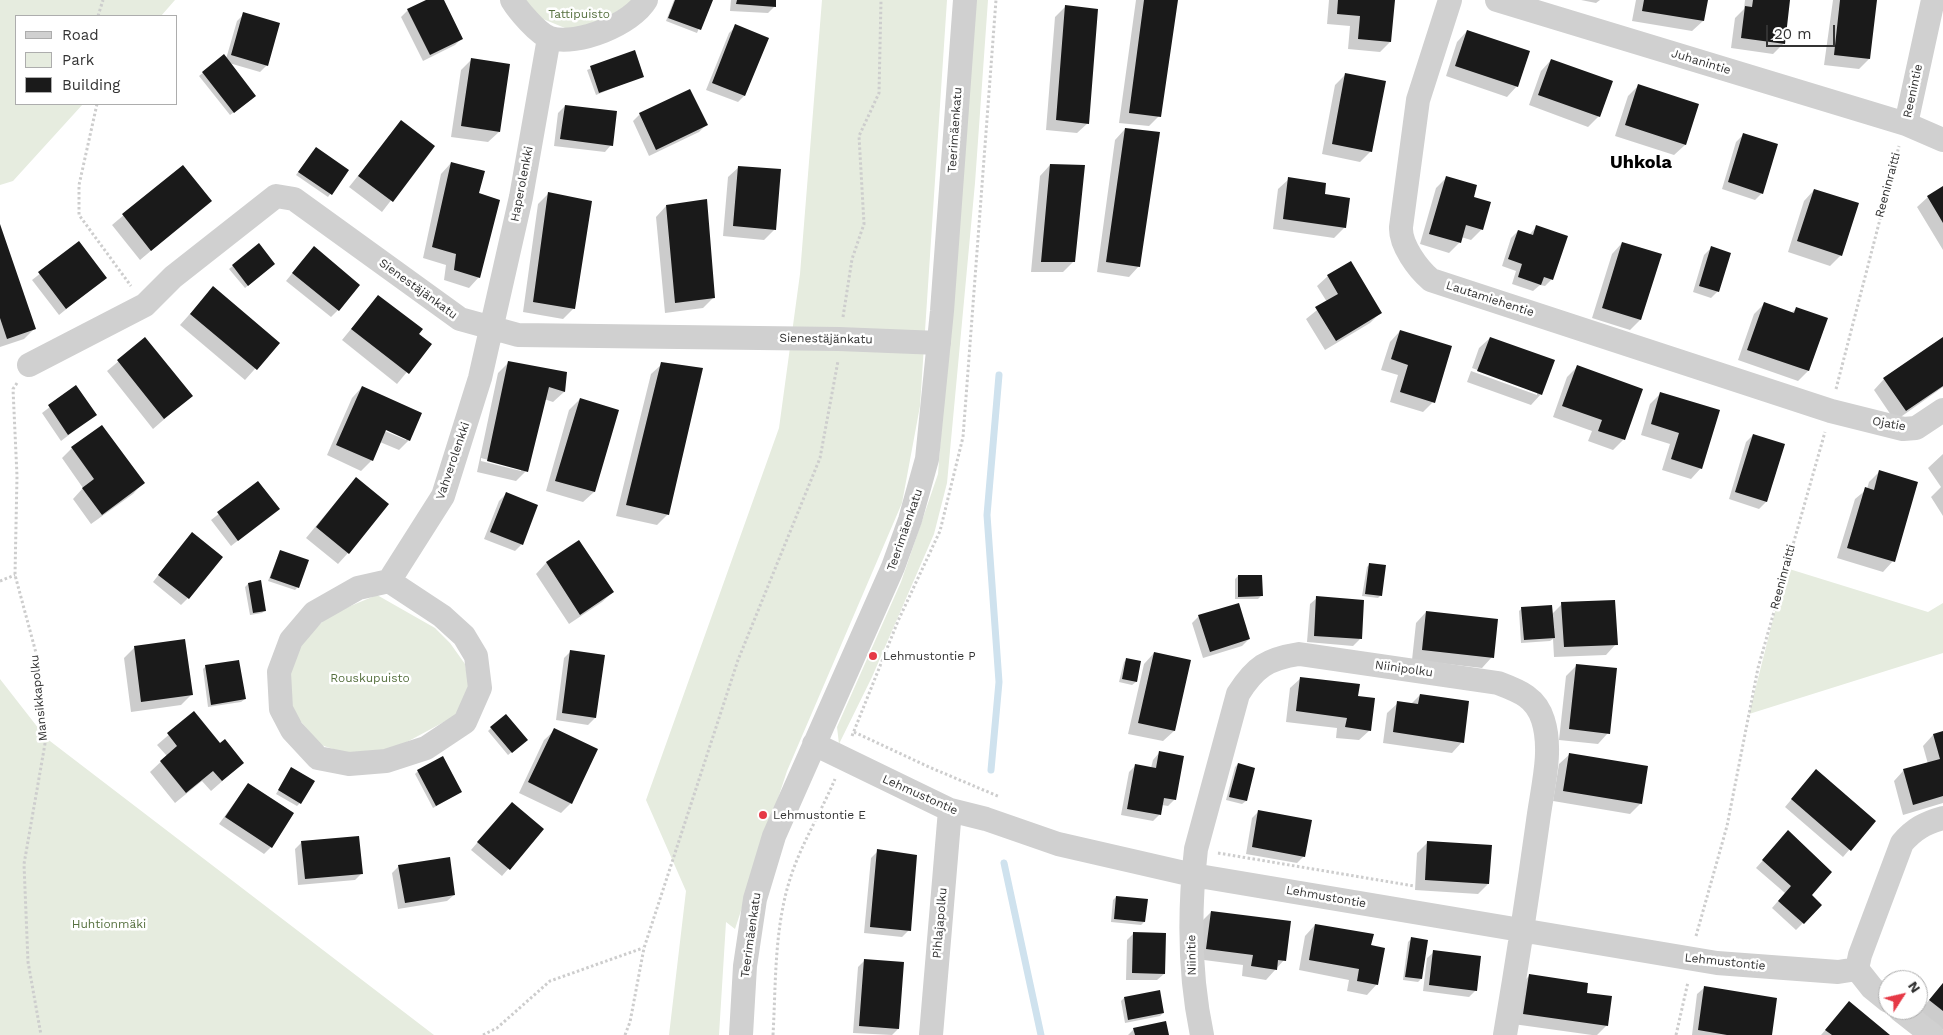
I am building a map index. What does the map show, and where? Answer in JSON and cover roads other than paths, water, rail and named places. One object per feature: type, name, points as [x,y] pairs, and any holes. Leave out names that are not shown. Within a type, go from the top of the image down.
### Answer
[{"type":"street","points":[[512,0],[521,14],[549,38],[575,38],[622,23],[641,9],[646,0]]},
{"type":"street","name":"Teerimäenkatu","points":[[741,1035],[745,966],[755,899],[774,836],[893,567],[910,520],[927,459],[939,343],[965,0]]},
{"type":"street","name":"Lautamiehentie","points":[[1450,0],[1418,100],[1401,228],[1401,236],[1423,273],[1431,280],[1831,411]]},
{"type":"street","name":"Juhanintie","points":[[1497,0],[1912,127]]},
{"type":"street","name":"Reenintie","points":[[1912,127],[1933,0]]},
{"type":"street","name":"Haperolenkki","points":[[490,328],[521,197],[549,38]]},
{"type":"street","points":[[1912,127],[1943,140]]},
{"type":"street","name":"Sienestäjänkatu","points":[[29,365],[145,305],[173,277],[276,196],[294,199],[460,319],[518,335],[839,339],[939,343]]},
{"type":"street","name":"Vahverolenkki","points":[[389,581],[443,496],[480,378],[490,328]]},
{"type":"street","name":"Ojatie","points":[[1831,411],[1903,429],[1916,428],[1943,410]]},
{"type":"street","points":[[389,581],[442,616],[464,636],[476,656],[480,688],[465,722],[426,748],[386,761],[349,764],[318,758],[292,730],[281,709],[278,672],[291,640],[314,613],[358,588],[389,581]]},
{"type":"street","name":"Niinipolku","points":[[1193,875],[1196,849],[1238,694],[1248,678],[1263,665],[1277,658],[1299,654],[1498,683],[1524,693],[1534,702],[1543,720],[1547,754],[1523,931]]},
{"type":"street","name":"Lehmustontie","points":[[814,744],[950,810],[986,819],[1058,844],[1193,875],[1717,963],[1838,972],[1857,969]]},
{"type":"street","name":"Pihlajapolku","points":[[931,1035],[950,810]]},
{"type":"street","points":[[1878,993],[1857,969],[1860,955],[1902,843],[1910,833],[1925,823],[1943,818]]},
{"type":"street","name":"Niinitie","points":[[1193,875],[1192,978],[1202,1035]]},
{"type":"street","points":[[1505,1035],[1523,931]]},
{"type":"street","points":[[1913,1020],[1932,1035]]},
{"type":"waterway","points":[[991,770],[999,682],[987,515],[999,375]]},
{"type":"waterway","points":[[1004,863],[1041,1035]]},
{"type":"place","name":"Lehmustontie P","points":[[873,656]]},
{"type":"place","name":"Lehmustontie E","points":[[763,815]]},
{"type":"district","name":"Uhkola","points":[[1641,163]]},
{"type":"park label","name":"Tattipuisto","points":[[579,14]]},
{"type":"park label","name":"Rouskupuisto","points":[[370,678]]},
{"type":"park label","name":"Huhtionmäki","points":[[109,924]]}]
